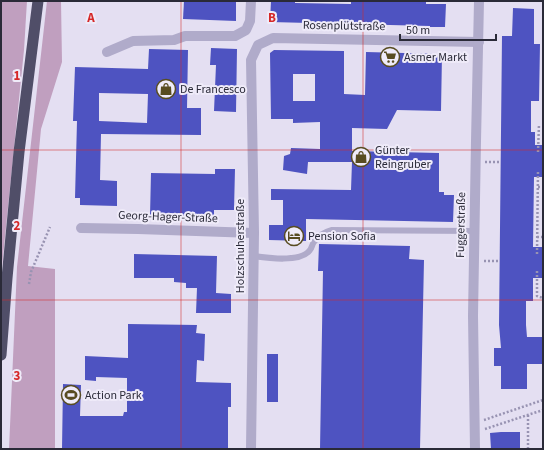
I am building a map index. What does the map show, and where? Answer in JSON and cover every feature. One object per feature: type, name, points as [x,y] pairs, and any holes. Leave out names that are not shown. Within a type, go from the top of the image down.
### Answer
[{"type":"highway","points":[[1,355],[7,278],[20,152],[38,1]]},
{"type":"street","points":[[107,52],[132,41],[174,40],[185,36],[235,36],[246,30],[250,20],[251,1]]},
{"type":"street","name":"Fuggerstraße","points":[[475,449],[474,231],[479,1]]},
{"type":"street","name":"Rosenplütstraße","points":[[258,45],[273,38],[479,42]]},
{"type":"street","name":"Holzschuherstraße","points":[[251,449],[254,233],[251,60],[258,45]]},
{"type":"street","name":"Georg-Hager-Straße","points":[[81,228],[254,233]]},
{"type":"lane","points":[[253,256],[284,258],[302,257],[310,250],[319,236],[332,230],[474,231]]},
{"type":"path","points":[[538,152],[539,124]]},
{"type":"path","points":[[537,254],[538,170]]},
{"type":"path","points":[[538,187],[543,187]]},
{"type":"path","points":[[29,284],[31,272],[50,227]]},
{"type":"path","points":[[537,237],[543,237]]},
{"type":"path","points":[[474,261],[500,261]]},
{"type":"path","points":[[537,271],[536,296],[543,298]]},
{"type":"path","points":[[475,428],[543,400]]},
{"type":"path","points":[[475,428],[543,410]]},
{"type":"path","points":[[528,415],[528,449]]},
{"type":"shaded area","points":[[1,1],[27,1],[24,50],[1,276]]},
{"type":"shaded area","points":[[47,1],[61,1],[62,62],[41,129],[28,266],[55,269],[55,449],[9,449],[17,267]]},
{"type":"building","points":[[184,1],[236,1],[236,21],[183,19]]},
{"type":"building","points":[[271,1],[351,4],[351,1],[426,1],[426,4],[446,4],[445,27],[270,22]]},
{"type":"building","points":[[513,8],[534,9],[534,44],[540,44],[539,101],[531,101],[531,132],[535,132],[535,145],[543,145],[543,177],[534,177],[533,247],[543,247],[543,278],[533,278],[533,301],[526,301],[526,325],[527,337],[543,337],[543,364],[527,364],[527,389],[501,389],[501,366],[494,366],[494,348],[501,348],[499,325],[502,36],[512,36]]},
{"type":"building","points":[[211,48],[237,49],[236,112],[214,111],[216,65],[210,65]]},
{"type":"building","points":[[149,49],[188,50],[187,108],[201,108],[201,135],[101,134],[100,180],[117,181],[117,206],[80,205],[80,198],[75,198],[77,121],[73,121],[75,67],[148,69]],"holes":[[[99,93],[148,94],[147,123],[99,121]]]},
{"type":"building","points":[[274,50],[344,51],[344,94],[365,95],[366,52],[442,54],[441,111],[397,110],[387,129],[352,128],[352,151],[439,153],[439,192],[444,192],[444,195],[454,195],[453,222],[306,219],[306,241],[269,240],[269,225],[283,225],[283,200],[271,200],[271,189],[351,190],[352,162],[308,162],[307,174],[283,170],[284,156],[290,154],[291,148],[320,149],[320,122],[293,123],[293,119],[271,119],[270,53]],"holes":[[[293,74],[315,74],[315,101],[293,101]]]},
{"type":"building","points":[[215,169],[235,169],[234,210],[214,210],[214,216],[150,216],[151,173],[215,174]]},
{"type":"building","points":[[319,244],[410,246],[409,259],[424,260],[420,449],[320,449],[323,271],[318,271]]},
{"type":"building","points":[[134,254],[217,256],[216,293],[231,294],[231,313],[196,313],[197,288],[186,288],[186,283],[174,282],[174,278],[134,278]]},
{"type":"building","points":[[128,324],[197,325],[196,333],[205,334],[204,361],[197,360],[196,382],[231,383],[231,407],[228,407],[228,449],[62,449],[63,384],[81,385],[80,416],[123,416],[124,412],[127,412],[127,378],[96,377],[96,381],[85,380],[85,356],[128,358]]},
{"type":"building","points":[[267,354],[278,354],[278,402],[267,402]]},
{"type":"building","points":[[520,432],[520,449],[491,449],[490,433]]},
{"type":"place","name":"Asmer Markt","points":[[390,57]]},
{"type":"place","name":"De Francesco","points":[[166,89]]},
{"type":"place","name":"Günter Reingruber","points":[[361,157]]},
{"type":"place","name":"Pension Sofia","points":[[294,236]]},
{"type":"place","name":"Action Park","points":[[71,395]]}]
